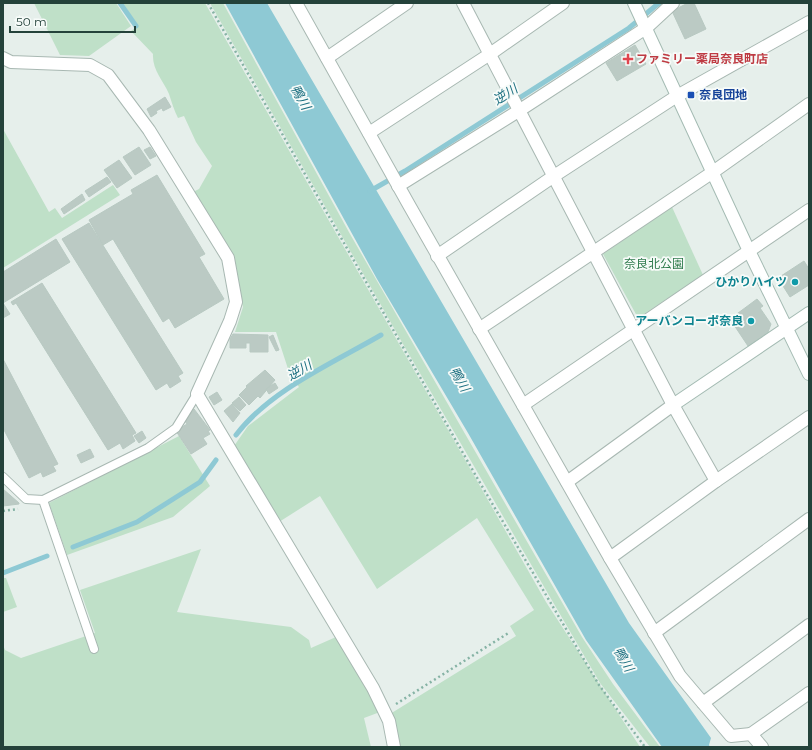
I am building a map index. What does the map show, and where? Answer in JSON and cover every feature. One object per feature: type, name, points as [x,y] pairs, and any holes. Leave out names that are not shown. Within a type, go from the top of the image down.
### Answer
[{"type":"street","points":[[296,3],[437,256],[610,558],[680,676],[731,736],[751,734],[809,694]]},
{"type":"street","points":[[327,58],[406,3]]},
{"type":"street","points":[[463,3],[673,405],[716,481]]},
{"type":"street","points":[[369,133],[490,54],[564,3]]},
{"type":"street","points":[[395,180],[519,108],[644,25],[673,3]]},
{"type":"street","points":[[635,5],[749,251],[809,374]]},
{"type":"street","points":[[437,256],[554,176],[678,96],[809,22]]},
{"type":"street","points":[[3,58],[11,62],[90,65],[108,75],[149,130],[228,258],[236,302],[230,321],[197,394],[385,711],[394,747]]},
{"type":"street","points":[[479,329],[594,253],[809,104]]},
{"type":"street","points":[[523,405],[809,210]]},
{"type":"street","points":[[567,482],[673,405],[809,313]]},
{"type":"street","points":[[610,558],[716,481],[809,417]]},
{"type":"street","points":[[654,633],[809,519]]},
{"type":"street","points":[[703,703],[809,625]]},
{"type":"street","points":[[751,734],[762,747]]},
{"type":"lane","points":[[3,477],[26,499],[43,500],[148,448],[176,428],[197,394]]},
{"type":"lane","points":[[43,500],[94,649]]},
{"type":"path","points":[[208,3],[476,476],[599,685],[645,747]]},
{"type":"path","points":[[385,711],[510,632]]},
{"type":"green space","points":[[34,3],[116,3],[131,26],[89,56],[60,55]]},
{"type":"green space","points":[[123,3],[205,3],[546,602],[640,747],[399,747],[390,714],[516,636],[510,626],[534,610],[477,518],[377,589],[320,496],[279,522],[234,446],[248,426],[299,387],[291,378],[276,332],[235,332],[243,307],[241,298],[193,192],[199,189],[212,166],[196,142],[184,116],[178,118],[169,94],[154,65],[153,54],[131,31],[138,26]]},
{"type":"green space","points":[[210,3],[223,3],[350,234],[582,637],[613,684],[660,747],[650,747],[600,683],[403,344]]},
{"type":"green space","points":[[3,129],[49,212],[55,208],[62,218],[113,185],[120,195],[3,268]]},
{"type":"green space","name":"奈良北公園","points":[[672,207],[703,275],[638,318],[603,254]]},
{"type":"green space","points":[[179,436],[210,486],[173,517],[67,555],[49,503]]},
{"type":"green space","points":[[201,549],[177,612],[291,627],[309,640],[311,648],[336,637],[380,712],[364,718],[371,747],[3,747],[3,645],[5,650],[21,658],[95,633],[80,590]]},
{"type":"green space","points":[[3,578],[6,578],[17,607],[3,612]]},
{"type":"water","name":"鴨川","points":[[225,3],[267,3],[629,623],[711,738],[709,745],[710,747],[662,747],[586,640],[468,433],[377,279]]},
{"type":"building","points":[[688,3],[694,3],[706,29],[685,39],[672,11]]},
{"type":"building","points":[[635,45],[646,64],[617,81],[606,63]]},
{"type":"building","points":[[165,97],[171,107],[163,111],[162,108],[156,111],[157,113],[151,117],[147,109]]},
{"type":"building","points":[[139,147],[151,165],[135,175],[123,157]]},
{"type":"building","points":[[150,147],[156,156],[150,159],[144,150]]},
{"type":"building","points":[[119,160],[132,178],[117,188],[104,170]]},
{"type":"building","points":[[157,175],[205,254],[199,257],[224,299],[175,328],[169,318],[163,322],[113,239],[103,245],[89,220],[133,194],[131,190]]},
{"type":"building","points":[[107,177],[111,182],[89,197],[85,191]]},
{"type":"building","points":[[82,194],[85,200],[64,214],[61,209]]},
{"type":"building","points":[[89,223],[183,373],[178,376],[181,381],[170,388],[167,383],[156,390],[62,239]]},
{"type":"building","points":[[56,239],[70,262],[3,303],[3,272]]},
{"type":"building","name":"ひかりハイツ","points":[[804,261],[809,269],[809,285],[790,297],[778,278]]},
{"type":"building","points":[[42,283],[136,433],[132,435],[135,441],[123,449],[120,443],[108,450],[16,303],[13,305],[11,302]]},
{"type":"building","name":"アーバンコーポ奈良","points":[[757,299],[763,306],[760,308],[771,324],[768,332],[748,346],[730,319]]},
{"type":"building","points":[[3,303],[10,314],[3,318]]},
{"type":"building","points":[[233,334],[268,335],[268,352],[250,352],[250,343],[246,343],[246,348],[230,348],[230,339]]},
{"type":"building","points":[[273,335],[279,350],[276,351],[269,337]]},
{"type":"building","points":[[3,359],[58,464],[53,466],[56,471],[43,477],[41,472],[29,478],[3,428]]},
{"type":"building","points":[[265,370],[275,380],[260,398],[258,396],[249,405],[239,395],[247,387],[246,386]]},
{"type":"building","points":[[275,383],[278,388],[269,394],[266,389]]},
{"type":"building","points":[[217,392],[222,400],[214,405],[209,397]]},
{"type":"building","points":[[239,397],[246,405],[240,411],[232,403]]},
{"type":"building","points":[[232,404],[240,413],[233,422],[224,411]]},
{"type":"building","points":[[194,409],[210,430],[208,431],[210,434],[203,438],[207,444],[191,454],[176,431],[187,424],[185,421]]},
{"type":"building","points":[[142,431],[146,438],[139,443],[134,436]]},
{"type":"building","points":[[90,449],[94,457],[81,463],[77,455]]},
{"type":"building","points":[[3,489],[19,503],[19,504],[3,506]]},
{"type":"waterway","points":[[120,3],[136,26]]},
{"type":"waterway","name":"逆川","points":[[370,191],[405,171],[629,28],[659,3]]},
{"type":"waterway","name":"逆川","points":[[236,435],[266,404],[284,391],[323,367],[381,335]]},
{"type":"waterway","name":"逆川","points":[[73,547],[137,522],[200,482],[216,460]]},
{"type":"waterway","name":"逆川","points":[[3,573],[47,556]]},
{"type":"place","name":"ファミリー薬局奈良町店","points":[[628,59]]},
{"type":"place","name":"奈良団地","points":[[691,95]]},
{"type":"place","name":"ひかりハイツ","points":[[795,282]]},
{"type":"place","name":"アーバンコーポ奈良","points":[[751,321]]}]
